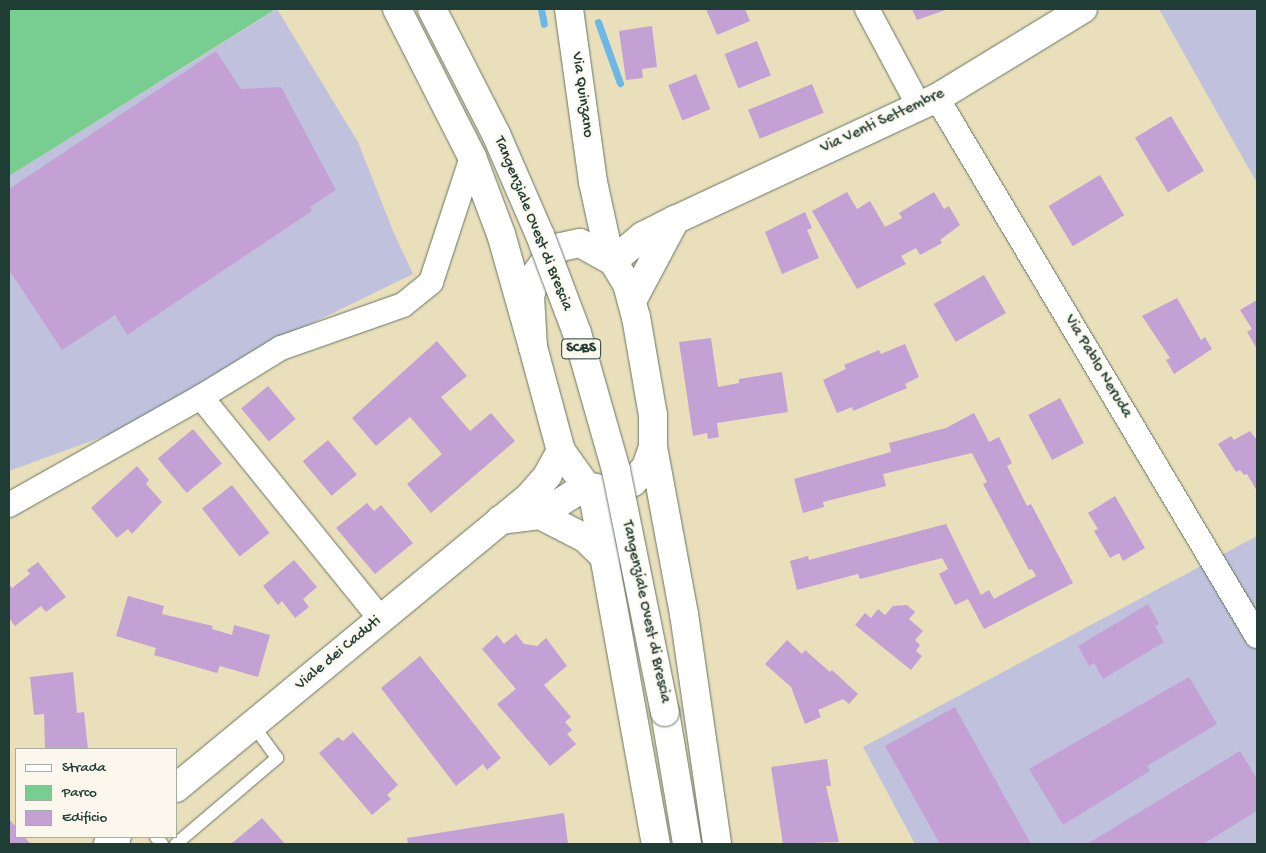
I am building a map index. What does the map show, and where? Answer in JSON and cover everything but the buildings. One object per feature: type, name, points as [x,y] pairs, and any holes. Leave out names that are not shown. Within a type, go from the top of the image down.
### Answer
[{"type":"street","points":[[397,9],[472,157],[501,234],[560,451],[589,487],[606,558],[656,844]]},
{"type":"street","name":"Tangenziale Ovest di Brescia","points":[[432,9],[500,144],[540,235],[576,333],[616,470],[665,712],[687,844]]},
{"type":"street","name":"Via Quinzano","points":[[568,9],[592,182],[612,260]]},
{"type":"street","name":"Via Pablo Neruda","points":[[867,9],[928,102],[1257,636]]},
{"type":"street","name":"Via Venti Settembre","points":[[612,260],[643,236],[675,220],[928,102],[1083,9]]},
{"type":"street","points":[[9,505],[201,397],[281,348],[403,305],[431,282],[472,157]]},
{"type":"street","name":"Via Quinzano","points":[[580,243],[592,182]]},
{"type":"street","points":[[632,301],[675,220]]},
{"type":"street","points":[[533,346],[530,297],[536,274],[547,258],[561,247],[580,243],[612,260],[627,284],[632,301],[653,415],[654,447],[684,614],[717,844]]},
{"type":"street","points":[[201,397],[381,618]]},
{"type":"street","points":[[500,520],[540,515],[589,487],[617,492],[633,482],[646,467],[654,447]]},
{"type":"street","name":"Viale dei Caduti","points":[[178,786],[529,497],[547,476],[560,451]]},
{"type":"street","points":[[540,515],[585,538],[606,558]]},
{"type":"lane","points":[[176,844],[277,758],[253,725]]},
{"type":"shaded area","points":[[277,9],[358,142],[393,231],[413,274],[253,352],[119,431],[9,471],[9,176]]},
{"type":"shaded area","points":[[1159,9],[1257,9],[1257,183],[1178,43]]},
{"type":"shaded area","points":[[1257,536],[1257,844],[915,844],[863,747]]},
{"type":"green space","points":[[9,9],[276,9],[9,176]]},
{"type":"waterway","points":[[541,9],[544,24]]},
{"type":"waterway","points":[[598,22],[620,83]]}]
